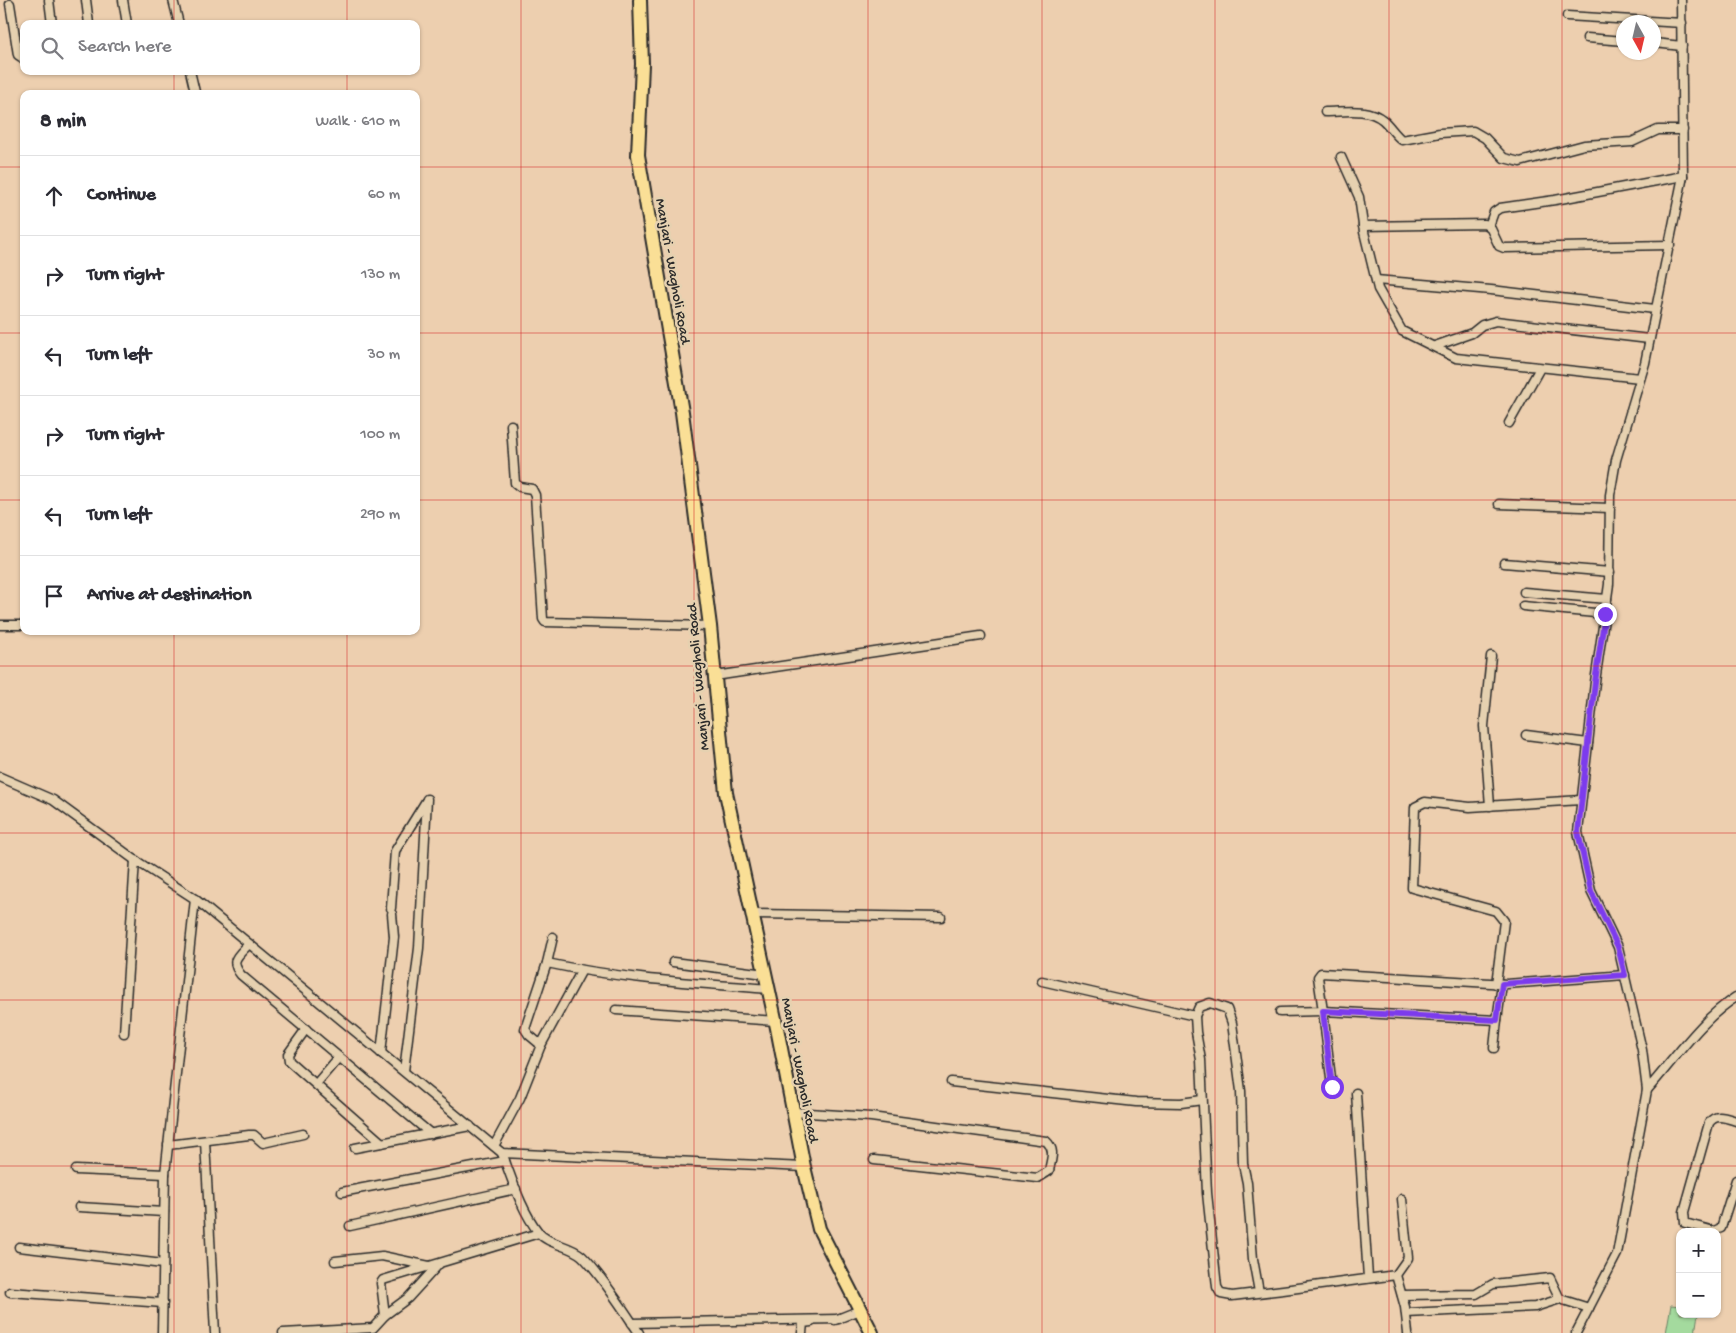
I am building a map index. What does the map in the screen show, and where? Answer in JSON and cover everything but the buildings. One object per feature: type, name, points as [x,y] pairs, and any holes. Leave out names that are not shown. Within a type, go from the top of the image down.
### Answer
[{"type":"main road","name":"Manjari - Wagholi Road","points":[[640,0],[642,64],[638,155],[682,412],[710,626],[726,792],[776,1021],[804,1167],[819,1229],[872,1333]]},
{"type":"street","points":[[49,0],[52,20]]},
{"type":"street","points":[[86,0],[89,20]]},
{"type":"street","points":[[123,0],[126,20]]},
{"type":"street","points":[[173,0],[178,20]]},
{"type":"street","points":[[1576,1333],[1617,1254],[1647,1090],[1642,1050],[1618,947],[1591,891],[1578,832],[1610,572],[1610,508],[1616,460],[1640,378],[1670,245],[1683,176],[1681,0]]},
{"type":"street","points":[[10,4],[18,55],[20,56]]},
{"type":"street","points":[[1567,16],[1682,23]]},
{"type":"street","points":[[1587,38],[1616,40]]},
{"type":"street","points":[[1661,44],[1682,46]]},
{"type":"street","points":[[191,75],[195,90]]},
{"type":"street","points":[[1325,112],[1363,111],[1373,114],[1388,125],[1402,140],[1440,132],[1474,131],[1485,138],[1504,158],[1520,162],[1584,145],[1632,142],[1658,130],[1683,130]]},
{"type":"street","points":[[1341,157],[1359,196],[1363,226],[1381,296],[1402,330],[1456,358],[1640,378]]},
{"type":"street","points":[[1670,245],[1504,248],[1499,246],[1490,226],[1494,212],[1500,208],[1555,200],[1683,176]]},
{"type":"street","points":[[1363,226],[1481,223],[1490,226]]},
{"type":"street","points":[[1376,280],[1491,290],[1655,309]]},
{"type":"street","points":[[1436,346],[1472,333],[1482,325],[1496,320],[1649,339]]},
{"type":"street","points":[[1509,423],[1540,368]]},
{"type":"street","points":[[511,425],[515,484],[534,491],[543,619],[545,622],[710,626]]},
{"type":"street","points":[[1499,504],[1610,508]]},
{"type":"street","points":[[1504,563],[1610,572]]},
{"type":"street","points":[[1524,592],[1607,599]]},
{"type":"street","points":[[1523,606],[1605,614]]},
{"type":"street","points":[[0,625],[20,626]]},
{"type":"street","points":[[715,676],[981,636]]},
{"type":"street","points":[[1490,806],[1484,726],[1491,656]]},
{"type":"street","points":[[1526,735],[1588,742]]},
{"type":"street","points":[[0,777],[53,800],[136,860],[195,899],[494,1146],[504,1157],[516,1188],[539,1233],[582,1257],[639,1333]]},
{"type":"street","points":[[381,1053],[394,936],[391,911],[395,851],[428,799],[419,948],[404,1071]]},
{"type":"street","points":[[1494,1048],[1504,928],[1501,915],[1496,911],[1414,890],[1411,882],[1414,814],[1417,805],[1425,802],[1449,806],[1490,806],[1581,800]]},
{"type":"street","points":[[124,1033],[136,860]]},
{"type":"street","points":[[162,1333],[165,1174],[195,899]]},
{"type":"street","points":[[752,914],[941,917]]},
{"type":"street","points":[[541,1045],[529,1035],[525,1028],[547,963],[553,937]]},
{"type":"street","points":[[249,944],[235,961],[238,970],[431,1134]]},
{"type":"street","points":[[673,962],[765,974]]},
{"type":"street","points":[[547,963],[582,970],[687,983],[769,989]]},
{"type":"street","points":[[494,1146],[520,1098],[541,1045],[582,970]]},
{"type":"street","points":[[1332,1087],[1318,977],[1322,973],[1499,984],[1625,975]]},
{"type":"street","points":[[1042,981],[1195,1016]]},
{"type":"street","points":[[1647,1090],[1681,1047],[1726,1003],[1736,997]]},
{"type":"street","points":[[1260,1292],[1253,1259],[1247,1183],[1243,1164],[1241,1091],[1232,1023],[1227,1009],[1210,1003],[1199,1008],[1195,1016],[1201,1060],[1206,1193],[1217,1286],[1221,1294],[1232,1296],[1396,1275],[1408,1258],[1402,1199]]},
{"type":"street","points":[[616,1010],[776,1021]]},
{"type":"street","points":[[1280,1012],[1323,1011],[1497,1020]]},
{"type":"street","points":[[306,1029],[288,1058],[291,1064],[382,1143]]},
{"type":"street","points":[[316,1084],[340,1057]]},
{"type":"street","points":[[951,1082],[1136,1102],[1181,1103],[1202,1100]]},
{"type":"street","points":[[1356,1093],[1368,1278]]},
{"type":"street","points":[[793,1112],[871,1117],[1046,1141],[1051,1146],[1053,1152],[1048,1171],[1038,1178],[874,1160]]},
{"type":"street","points":[[1736,1121],[1719,1117],[1712,1119],[1709,1123],[1684,1212],[1685,1223],[1717,1230],[1721,1228],[1733,1202],[1736,1180]]},
{"type":"street","points":[[355,1148],[470,1126]]},
{"type":"street","points":[[168,1145],[254,1135],[260,1141],[267,1143],[303,1134]]},
{"type":"street","points":[[205,1141],[215,1333]]},
{"type":"street","points":[[342,1192],[504,1157],[804,1167]]},
{"type":"street","points":[[76,1170],[165,1174]]},
{"type":"street","points":[[350,1226],[516,1188]]},
{"type":"street","points":[[79,1207],[164,1212]]},
{"type":"street","points":[[385,1315],[382,1280],[539,1233]]},
{"type":"street","points":[[18,1247],[163,1264]]},
{"type":"street","points":[[335,1261],[382,1256],[430,1266]]},
{"type":"street","points":[[283,1333],[330,1332],[373,1328],[385,1315],[408,1298],[440,1263]]},
{"type":"street","points":[[1396,1275],[1406,1313],[1408,1333]]},
{"type":"street","points":[[1402,1295],[1476,1294],[1493,1284],[1550,1278],[1560,1299]]},
{"type":"street","points":[[10,1292],[163,1303]]},
{"type":"street","points":[[1406,1313],[1535,1307],[1560,1299],[1589,1308]]},
{"type":"street","points":[[802,1333],[803,1323],[839,1319],[860,1310]]},
{"type":"street","points":[[632,1323],[839,1319]]},
{"type":"green space","points":[[1671,1305],[1676,1306],[1676,1318],[1697,1318],[1695,1333],[1666,1333]]},
{"type":"route","points":[[1332,1087],[1323,1011],[1497,1020],[1502,984],[1625,975],[1618,947],[1591,891],[1578,832],[1595,682],[1605,614]]}]
